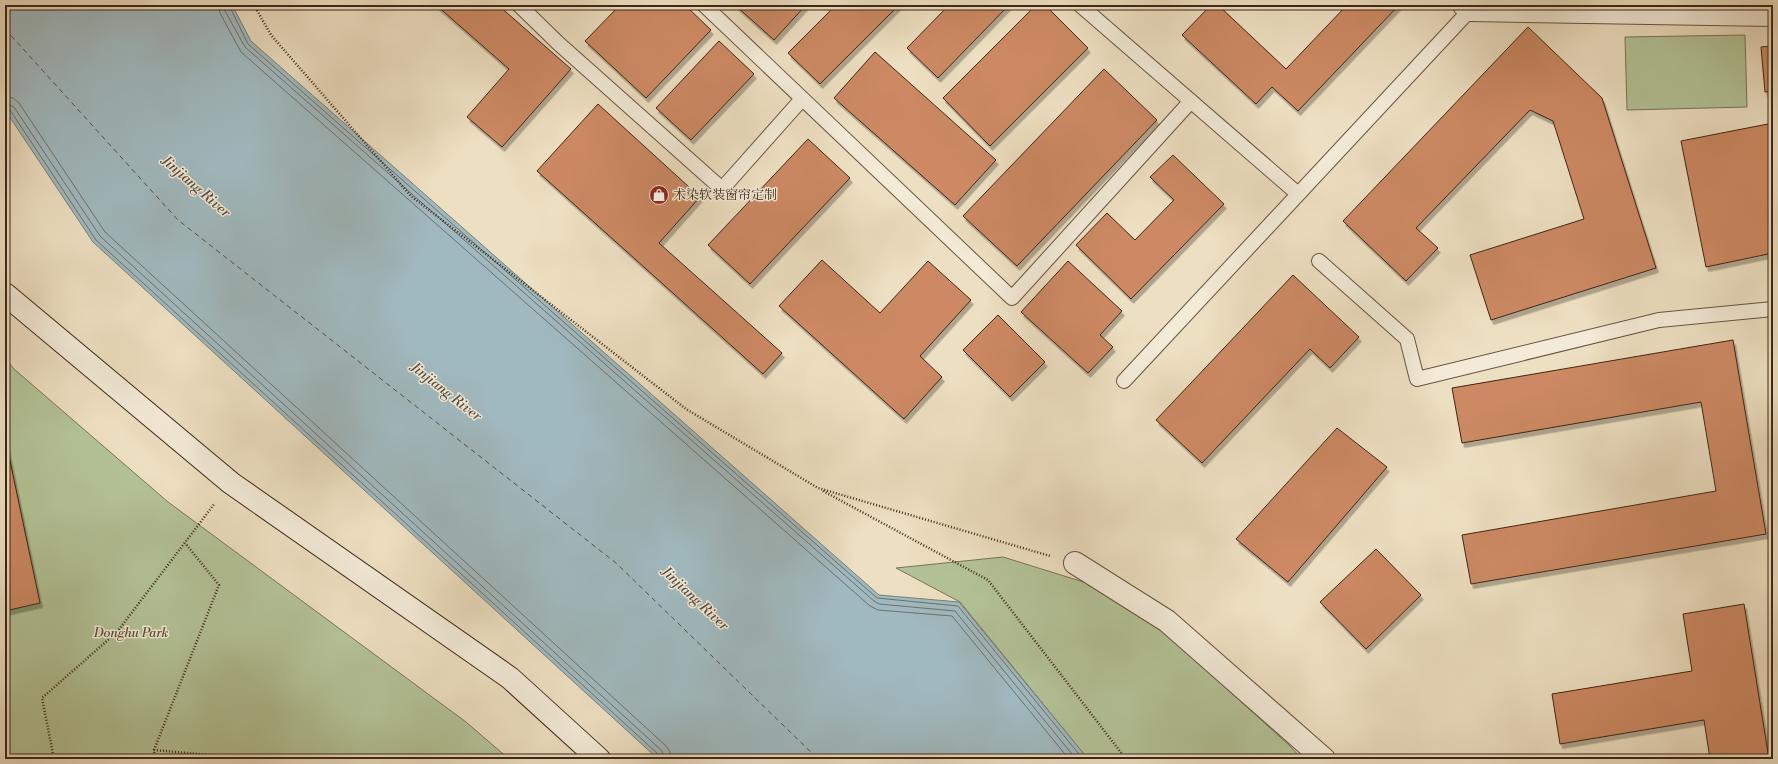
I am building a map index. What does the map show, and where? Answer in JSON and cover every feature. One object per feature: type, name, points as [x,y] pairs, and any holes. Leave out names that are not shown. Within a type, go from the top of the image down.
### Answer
[{"type":"street","points":[[1467,8],[1773,15]]},
{"type":"street","points":[[5,294],[231,482],[510,678],[599,759]]},
{"type":"street","points":[[1075,563],[1167,620],[1324,759]]},
{"type":"lane","points":[[519,5],[558,43],[722,189],[802,99]]},
{"type":"lane","points":[[704,5],[1012,298],[1191,101]]},
{"type":"lane","points":[[1080,5],[1298,194]]},
{"type":"lane","points":[[1124,381],[1298,194],[1467,8]]},
{"type":"lane","points":[[1319,262],[1407,339],[1417,379],[1659,320],[1773,309]]},
{"type":"path","points":[[254,5],[271,35],[411,196],[686,409],[818,488],[988,580],[1126,759]]},
{"type":"path","points":[[54,759],[42,698],[117,632],[231,482]]},
{"type":"path","points":[[818,488],[1075,563]]},
{"type":"path","points":[[155,759],[154,750],[219,585],[185,543]]},
{"type":"path","points":[[154,750],[253,759]]},
{"type":"green space","points":[[1745,35],[1747,107],[1627,110],[1625,37]]},
{"type":"green space","name":"Donghu Park","points":[[5,358],[14,369],[168,502],[466,722],[509,759],[5,759]]},
{"type":"green space","points":[[1003,557],[1122,594],[1290,746],[1302,759],[1088,759],[960,602],[896,568]]},
{"type":"water","name":"Jinjiang River","points":[[5,5],[232,5],[251,41],[879,595],[959,602],[1088,759],[658,759],[93,242],[5,110]]},
{"type":"building","points":[[436,5],[498,5],[571,69],[502,147],[467,117],[509,69]]},
{"type":"building","points":[[620,5],[685,5],[711,30],[646,98],[585,41]]},
{"type":"building","points":[[735,5],[806,5],[774,40]]},
{"type":"building","points":[[836,5],[899,5],[820,84],[788,53]]},
{"type":"building","points":[[949,5],[1009,5],[938,78],[907,48]]},
{"type":"building","points":[[1036,5],[1045,5],[1088,48],[990,146],[943,98]]},
{"type":"building","points":[[1211,5],[1218,5],[1286,69],[1347,5],[1399,5],[1298,111],[1272,87],[1256,104],[1182,35]]},
{"type":"building","points":[[1528,27],[1602,98],[1656,268],[1491,320],[1470,255],[1584,219],[1553,121],[1530,110],[1416,228],[1438,248],[1406,281],[1343,221]]},
{"type":"building","points":[[719,41],[754,74],[691,140],[656,108]]},
{"type":"building","points":[[1773,46],[1773,91],[1765,92],[1761,47]]},
{"type":"building","points":[[875,52],[996,160],[955,205],[834,98]]},
{"type":"building","points":[[1104,69],[1157,120],[1017,266],[963,216]]},
{"type":"building","points":[[598,104],[700,197],[659,243],[782,353],[763,374],[537,171]]},
{"type":"building","points":[[1773,123],[1773,253],[1706,267],[1681,141]]},
{"type":"building","points":[[808,139],[850,178],[750,284],[708,245]]},
{"type":"building","points":[[1173,155],[1224,204],[1131,299],[1076,245],[1107,213],[1135,240],[1174,200],[1150,177]]},
{"type":"building","points":[[822,260],[880,313],[928,261],[971,300],[920,356],[942,377],[904,419],[779,306]]},
{"type":"building","points":[[1068,261],[1122,311],[1100,335],[1113,347],[1088,373],[1021,312]]},
{"type":"building","points":[[1293,275],[1359,337],[1330,368],[1310,349],[1202,463],[1156,420]]},
{"type":"building","points":[[998,315],[1045,362],[1010,397],[963,350]]},
{"type":"building","points":[[1733,340],[1766,534],[1471,584],[1462,535],[1716,491],[1701,402],[1462,443],[1452,388]]},
{"type":"building","points":[[1337,428],[1387,467],[1288,582],[1236,539]]},
{"type":"building","points":[[5,437],[40,603],[5,611]]},
{"type":"building","points":[[1376,549],[1421,595],[1366,649],[1320,602]]},
{"type":"building","points":[[1744,604],[1769,759],[1710,759],[1704,720],[1560,744],[1552,694],[1692,671],[1683,614]]},
{"type":"ferry route","points":[[5,29],[178,220],[616,563],[818,759]]},
{"type":"place","name":"术染软装窗帘定制","points":[[659,195]]}]
